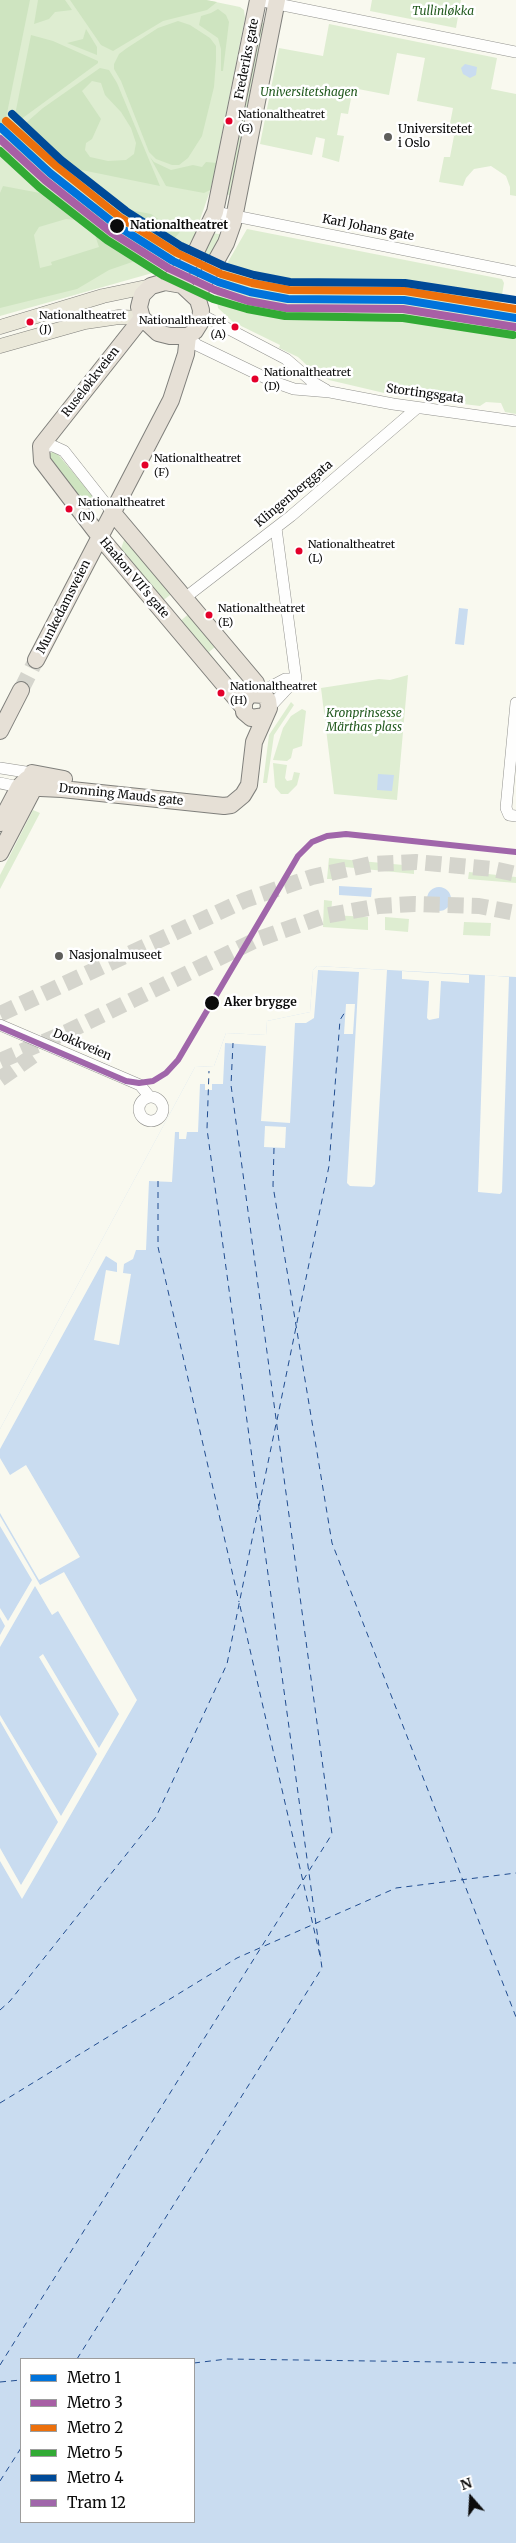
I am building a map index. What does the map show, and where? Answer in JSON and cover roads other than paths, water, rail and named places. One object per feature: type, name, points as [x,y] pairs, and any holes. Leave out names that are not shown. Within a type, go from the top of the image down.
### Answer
[{"type":"highway","name":"Frederiks gate","points":[[169,281],[192,260],[215,212],[258,0]]},
{"type":"highway","name":"Frederiks gate","points":[[200,308],[202,286],[229,235],[235,216],[277,2]]},
{"type":"highway","points":[[169,281],[187,288],[200,308],[195,331],[188,336],[170,336],[158,333],[142,318],[139,310],[140,299],[151,286],[169,281]]},
{"type":"highway","name":"Ruseløkkveien","points":[[41,446],[142,318]]},
{"type":"highway","name":"Munkedamsveien","points":[[36,660],[171,400],[186,354],[188,336]]},
{"type":"highway","name":"Haakon VII's gate","points":[[41,446],[40,455],[44,468],[245,711]]},
{"type":"highway","points":[[113,513],[256,683],[259,693],[268,700],[267,712],[256,719],[245,711],[244,702],[250,694],[259,693]]},
{"type":"highway","points":[[0,731],[21,690]]},
{"type":"highway","name":"Dronning Mauds gate","points":[[245,711],[254,742]]},
{"type":"highway","name":"Dronning Mauds gate","points":[[28,782],[224,806],[231,805],[249,786],[254,742],[267,712]]},
{"type":"highway","points":[[0,823],[28,782]]},
{"type":"highway","points":[[0,853],[28,782]]},
{"type":"main road","points":[[0,327],[103,296],[151,286]]},
{"type":"main road","points":[[0,346],[84,322],[119,317],[142,318]]},
{"type":"street","points":[[258,0],[277,2],[516,52]]},
{"type":"street","name":"Karl Johans gate","points":[[215,212],[516,270]]},
{"type":"street","name":"Stortingsgata","points":[[200,308],[286,359],[314,383],[330,392]]},
{"type":"street","name":"Stortingsgata","points":[[188,336],[197,345],[284,386],[330,392],[417,408],[516,421]]},
{"type":"street","name":"Klingenberggata","points":[[186,598],[276,528],[417,408]]},
{"type":"street","points":[[41,446],[53,446],[64,451],[113,513]]},
{"type":"street","points":[[267,712],[296,679],[276,528]]},
{"type":"street","points":[[259,693],[285,679],[296,679]]},
{"type":"street","points":[[512,815],[515,703]]},
{"type":"street","name":"Dronning Mauds gate","points":[[0,768],[28,782]]},
{"type":"street","name":"Dronning Mauds gate","points":[[0,783],[28,782]]},
{"type":"street","name":"Dokkveien","points":[[0,1025],[140,1085],[149,1096]]},
{"type":"water","points":[[465,64],[477,67],[476,75],[470,78],[463,74],[461,68]]},
{"type":"water","points":[[459,608],[468,609],[464,645],[455,644]]},
{"type":"water","points":[[378,774],[394,775],[392,791],[377,790]]},
{"type":"water","points":[[339,886],[372,888],[371,897],[339,895]]},
{"type":"water","points":[[439,887],[448,890],[451,899],[448,908],[439,911],[430,908],[427,899],[430,890]]},
{"type":"water","points":[[317,966],[516,977],[516,2543],[0,2543],[0,1429],[195,1067],[214,1066],[226,1033],[266,1035],[267,1021],[310,1012],[313,970]]},
{"type":"tunnel","points":[[21,690],[36,660]]},
{"type":"tunnel","points":[[0,1014],[245,900],[312,877],[371,864],[416,862],[493,869],[516,874]]},
{"type":"tunnel","points":[[0,1061],[69,1031],[256,940],[324,916],[379,906],[414,904],[479,906],[516,913]]},
{"type":"tunnel","points":[[0,1079],[37,1053]]},
{"type":"metro line","name":"4","points":[[12,114],[61,160],[126,211],[181,246],[224,266],[254,275],[290,282],[405,283],[516,300]]},
{"type":"metro line","name":"2","points":[[6,121],[56,166],[121,218],[177,253],[221,274],[252,283],[289,290],[405,291],[516,309]]},
{"type":"metro line","name":"1","points":[[0,127],[50,173],[116,225],[173,261],[218,282],[250,292],[288,299],[404,300],[516,318]]},
{"type":"metro line","name":"3","points":[[0,139],[45,180],[111,232],[168,268],[215,290],[248,301],[286,308],[403,309],[515,327]]},
{"type":"metro line","name":"5","points":[[0,151],[39,187],[107,240],[164,276],[213,299],[247,309],[285,316],[403,318],[513,335]]},
{"type":"tram line","name":"12","points":[[0,1027],[126,1081],[139,1083],[153,1081],[166,1073],[178,1060],[298,856],[312,842],[327,836],[346,834],[516,852]]},
{"type":"place","name":"Nationaltheatret (G)","points":[[229,121]]},
{"type":"place","name":"Universitetet i Oslo","points":[[388,137]]},
{"type":"place","name":"Nationaltheatret","points":[[117,226]]},
{"type":"place","name":"Nationaltheatret (J)","points":[[30,322]]},
{"type":"place","name":"Nationaltheatret (A)","points":[[235,327]]},
{"type":"place","name":"Nationaltheatret (D)","points":[[255,379]]},
{"type":"place","name":"Nationaltheatret (F)","points":[[145,465]]},
{"type":"place","name":"Nationaltheatret (N)","points":[[69,509]]},
{"type":"place","name":"Nationaltheatret (L)","points":[[299,551]]},
{"type":"place","name":"Nationaltheatret (E)","points":[[209,615]]},
{"type":"place","name":"Nationaltheatret (H)","points":[[221,693]]},
{"type":"place","name":"Nasjonalmuseet","points":[[59,956]]},
{"type":"place","name":"Aker brygge","points":[[212,1003]]},
{"type":"park label","name":"Tullinløkka","points":[[443,12]]},
{"type":"park label","name":"Universitetshagen","points":[[309,93]]},
{"type":"park label","name":"Kronprinsesse Märthas plass","points":[[364,721]]}]
